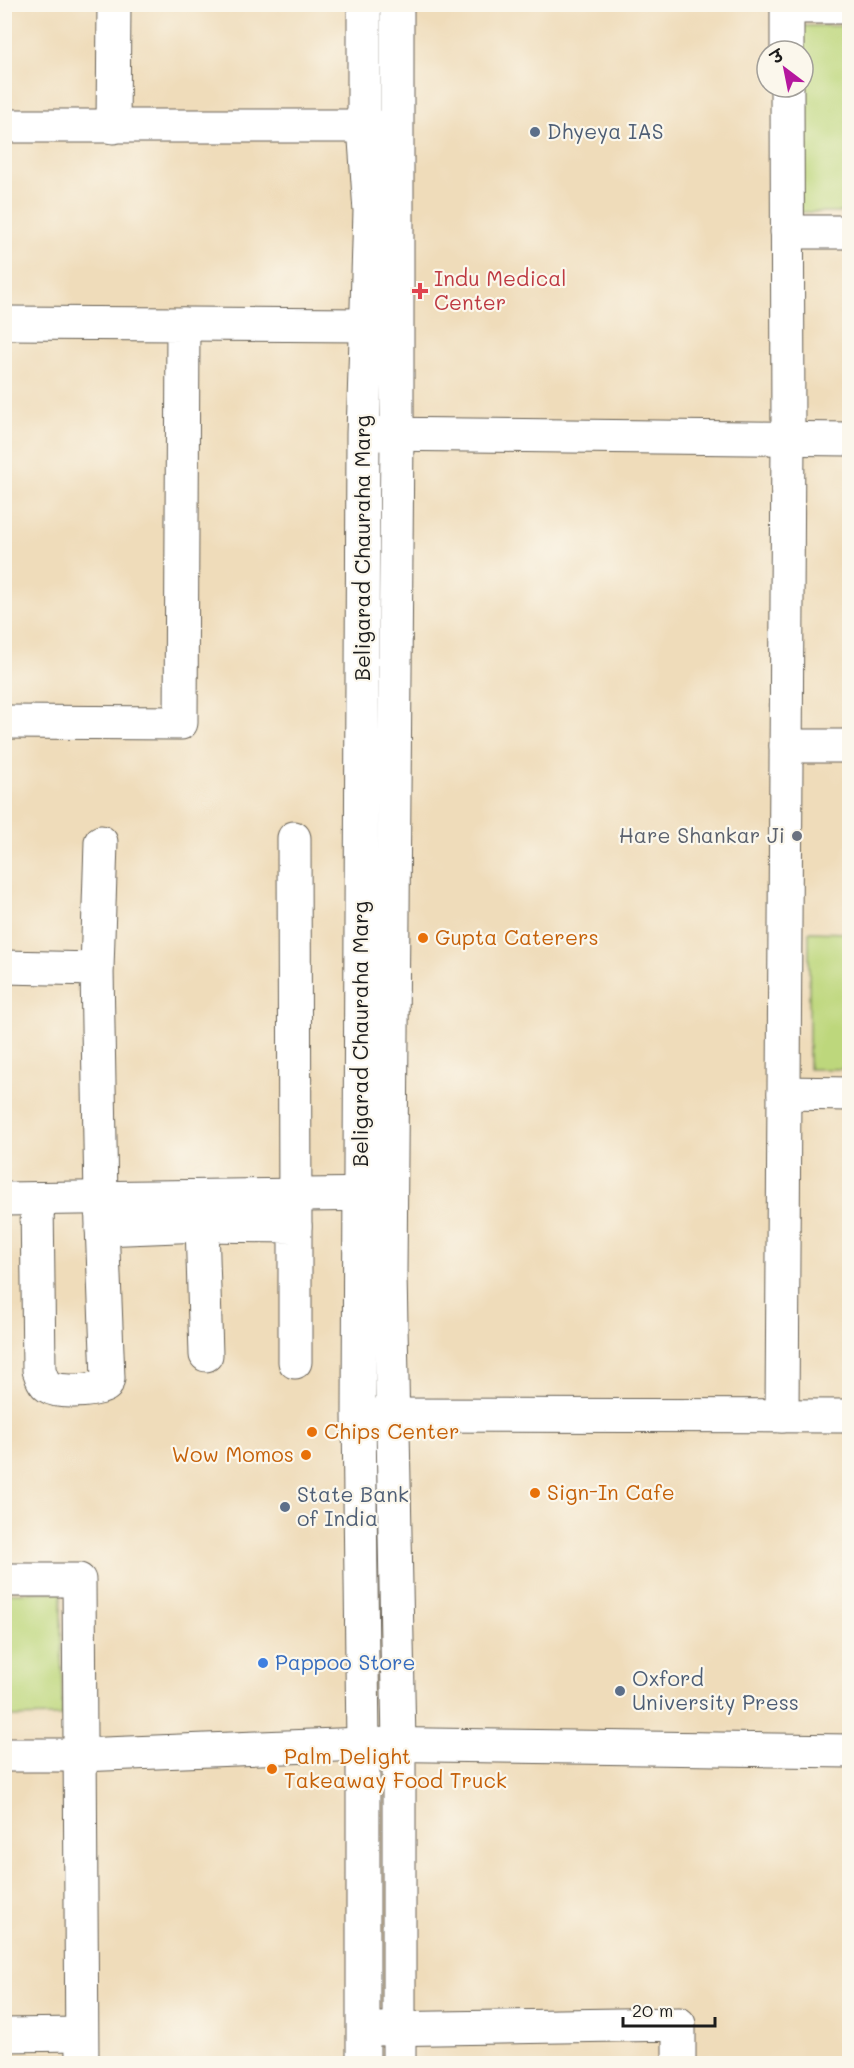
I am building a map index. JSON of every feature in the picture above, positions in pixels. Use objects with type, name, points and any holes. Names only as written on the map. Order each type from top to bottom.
[{"type":"street","points":[[113,127],[114,4]]},
{"type":"street","name":"Beligarad Chauraha Marg","points":[[363,2064],[363,1744],[359,1414],[376,1194],[363,434],[370,211],[364,126],[364,4]]},
{"type":"street","points":[[397,4],[397,433],[376,1194],[392,1416],[399,1744],[399,2064]]},
{"type":"street","points":[[787,39],[787,6],[849,7]]},
{"type":"street","points":[[782,1416],[788,438],[787,99]]},
{"type":"street","points":[[4,126],[364,126],[398,129]]},
{"type":"street","points":[[787,232],[849,232]]},
{"type":"street","points":[[4,323],[367,325]]},
{"type":"street","points":[[4,722],[181,723],[183,324]]},
{"type":"street","points":[[363,434],[849,439]]},
{"type":"street","points":[[786,747],[849,746]]},
{"type":"street","points":[[294,838],[295,1362]]},
{"type":"street","points":[[37,1199],[39,1370],[48,1386],[60,1390],[99,1389],[106,1384],[108,1378],[101,1214],[97,969],[101,842]]},
{"type":"street","points":[[4,967],[97,969]]},
{"type":"street","points":[[784,1094],[849,1094]]},
{"type":"street","points":[[4,1199],[37,1199],[101,1214],[202,1225],[376,1194]]},
{"type":"street","points":[[101,1214],[295,1210]]},
{"type":"street","points":[[202,1225],[206,1355]]},
{"type":"street","points":[[359,1414],[392,1416],[849,1416]]},
{"type":"street","points":[[4,1580],[79,1580],[82,2049],[4,2035]]},
{"type":"street","points":[[4,1755],[79,1755],[363,1744],[849,1751]]},
{"type":"street","points":[[363,2030],[679,2024],[679,2064]]},
{"type":"green space","points":[[800,26],[849,26],[849,212],[799,212],[803,99],[815,99],[815,39],[801,39]]},
{"type":"green space","points":[[809,932],[849,933],[849,1069],[809,1069]]},
{"type":"green space","points":[[61,1592],[62,1716],[5,1717],[4,1593]]},
{"type":"green space","points":[[56,2056],[56,2063],[5,2063],[5,2057]]},
{"type":"place","name":"Dhyeya IAS","points":[[535,132]]},
{"type":"place","name":"Indu Medical Center","points":[[420,291]]},
{"type":"place","name":"Hare Shankar Ji","points":[[797,836]]},
{"type":"place","name":"Gupta Caterers","points":[[423,938]]},
{"type":"place","name":"Chips Center","points":[[312,1432]]},
{"type":"place","name":"Wow Momos","points":[[306,1455]]},
{"type":"place","name":"Sign-In Cafe","points":[[535,1493]]},
{"type":"place","name":"State Bank of India","points":[[285,1507]]},
{"type":"place","name":"Pappoo Store","points":[[263,1663]]},
{"type":"place","name":"Oxford University Press","points":[[620,1691]]},
{"type":"place","name":"Palm Delight Takeaway Food Truck","points":[[272,1769]]}]
